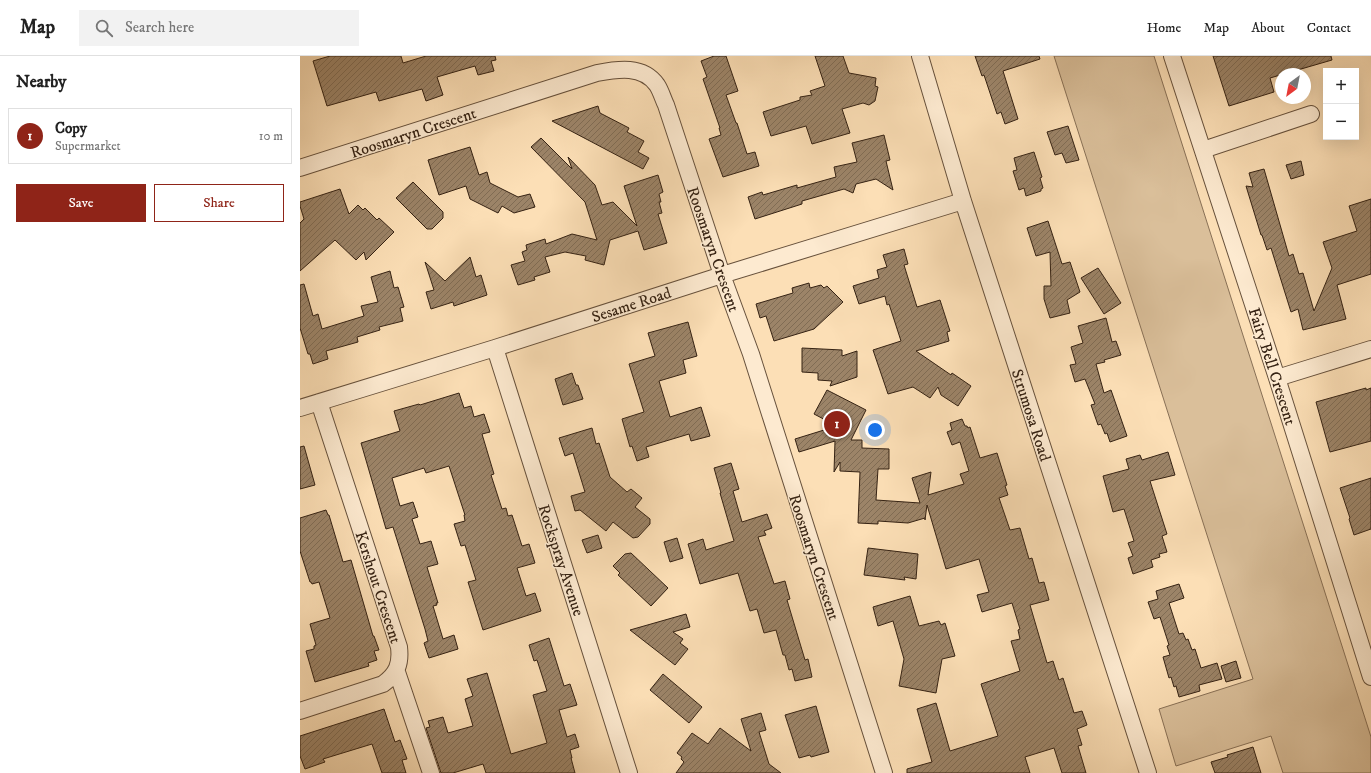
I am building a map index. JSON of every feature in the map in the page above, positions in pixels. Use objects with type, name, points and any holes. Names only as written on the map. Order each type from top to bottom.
[{"type":"street","name":"Strumosa Road","points":[[920,56],[963,201],[1148,773]]},
{"type":"street","name":"Fairy Bell Crescent","points":[[1172,56],[1277,378],[1371,677]]},
{"type":"street","name":"Roosmaryn Crescent","points":[[300,168],[597,73],[617,69],[640,72],[650,77],[658,86],[666,105],[722,275],[751,354],[884,773]]},
{"type":"street","points":[[1203,150],[1311,114]]},
{"type":"street","name":"Sesame Road","points":[[300,408],[963,201]]},
{"type":"street","name":"Rockspray Avenue","points":[[495,348],[629,773]]},
{"type":"street","points":[[1277,378],[1371,349]]},
{"type":"street","name":"Kershout Crescent","points":[[320,402],[399,647],[400,664],[397,672]]},
{"type":"street","points":[[300,711],[383,684],[397,672],[431,773]]},
{"type":"shaded area","points":[[1054,56],[1154,56],[1371,737],[1371,773],[1283,773],[1271,736],[1176,766],[1159,709],[1253,679]]},
{"type":"building","points":[[330,56],[401,56],[403,63],[426,56],[495,56],[496,60],[491,61],[494,71],[478,75],[475,66],[437,77],[443,95],[426,101],[422,89],[379,101],[376,92],[327,106],[313,61]]},
{"type":"building","points":[[714,56],[726,56],[738,91],[726,95],[747,154],[755,152],[759,166],[723,177],[709,139],[721,135],[703,79],[707,77],[701,61]]},
{"type":"building","points":[[815,56],[843,56],[849,73],[876,78],[875,86],[878,87],[875,101],[869,105],[863,103],[842,109],[850,133],[812,144],[806,126],[771,136],[763,112],[800,100],[800,97],[812,95],[810,91],[825,86]]},
{"type":"building","points":[[975,56],[1039,56],[1040,59],[1003,71],[1018,119],[1005,124],[1001,112],[997,114],[984,75],[982,76]]},
{"type":"building","points":[[1213,56],[1331,56],[1332,60],[1304,68],[1275,68],[1275,77],[1270,78],[1274,92],[1229,106]]},
{"type":"building","points":[[598,106],[600,113],[629,128],[627,132],[644,141],[638,152],[649,158],[643,169],[552,121]]},
{"type":"building","points":[[1068,126],[1079,160],[1066,163],[1062,153],[1055,155],[1047,132]]},
{"type":"building","points":[[884,135],[890,160],[886,161],[893,190],[876,179],[856,184],[853,193],[844,189],[802,201],[802,204],[755,219],[748,197],[762,192],[763,195],[797,185],[797,188],[836,177],[834,167],[857,162],[852,143]]},
{"type":"building","points":[[541,138],[572,169],[568,157],[595,185],[602,205],[613,202],[637,226],[624,186],[658,175],[663,192],[659,194],[661,202],[659,202],[662,213],[658,214],[667,243],[644,250],[638,231],[610,240],[604,265],[585,260],[586,256],[565,252],[545,257],[550,272],[534,277],[535,280],[518,285],[511,265],[525,261],[522,252],[527,250],[526,245],[545,239],[546,244],[572,234],[597,240],[585,202],[531,147]]},
{"type":"building","points":[[470,147],[479,175],[487,172],[490,183],[518,197],[530,194],[535,207],[514,213],[502,206],[498,213],[470,199],[466,186],[439,195],[428,160]]},
{"type":"building","points":[[1034,152],[1042,177],[1040,178],[1043,188],[1041,191],[1026,196],[1024,188],[1019,190],[1013,171],[1017,170],[1014,158]]},
{"type":"building","points":[[1301,161],[1304,175],[1291,179],[1286,165]]},
{"type":"building","points":[[1264,169],[1289,256],[1293,254],[1299,274],[1303,273],[1314,311],[1332,268],[1323,242],[1357,231],[1349,206],[1371,199],[1371,274],[1337,285],[1346,319],[1303,330],[1298,309],[1291,312],[1271,248],[1267,250],[1246,186],[1253,187],[1249,173]]},
{"type":"building","points":[[413,182],[443,212],[443,218],[432,229],[427,229],[396,198]]},
{"type":"building","points":[[340,189],[349,214],[358,205],[363,210],[365,208],[377,220],[379,218],[394,232],[366,260],[364,252],[356,260],[335,240],[300,271],[300,223],[304,219],[300,202]]},
{"type":"building","points":[[1048,221],[1062,264],[1070,262],[1080,292],[1067,300],[1070,313],[1050,318],[1044,299],[1044,286],[1051,286],[1050,252],[1036,256],[1027,228]]},
{"type":"building","points":[[904,249],[908,264],[904,265],[917,307],[940,300],[950,331],[947,332],[949,341],[916,351],[951,375],[952,373],[971,386],[958,406],[941,395],[938,387],[930,398],[913,387],[888,394],[873,350],[901,341],[885,296],[859,304],[853,286],[879,278],[877,270],[887,267],[883,255]]},
{"type":"building","points":[[470,257],[476,277],[481,275],[487,295],[454,306],[453,302],[431,309],[426,292],[434,290],[425,262],[445,281]]},
{"type":"building","points":[[1098,268],[1121,303],[1104,314],[1081,278]]},
{"type":"building","points":[[390,271],[394,288],[398,287],[404,307],[400,308],[403,321],[379,327],[380,330],[357,337],[358,342],[326,351],[328,359],[313,364],[310,354],[308,354],[300,328],[300,285],[304,284],[313,316],[318,314],[322,329],[364,316],[361,306],[378,302],[371,277]]},
{"type":"building","points":[[809,283],[810,288],[821,285],[824,288],[827,286],[843,302],[814,329],[774,341],[766,316],[760,318],[756,304],[793,293],[792,288]]},
{"type":"building","points":[[1106,318],[1112,342],[1116,341],[1121,355],[1096,364],[1104,393],[1111,390],[1127,436],[1110,442],[1107,433],[1105,434],[1101,424],[1098,425],[1091,405],[1095,404],[1085,379],[1075,382],[1070,365],[1076,364],[1071,347],[1083,343],[1078,326]]},
{"type":"building","points":[[688,322],[697,356],[683,360],[686,373],[659,381],[670,417],[701,407],[710,436],[691,441],[689,434],[646,447],[649,457],[637,461],[632,446],[630,447],[622,419],[644,412],[629,364],[655,356],[648,333]]},
{"type":"building","points":[[802,348],[842,350],[842,356],[857,351],[857,377],[830,386],[832,381],[818,380],[818,373],[802,372]]},
{"type":"building","points":[[572,373],[583,399],[563,405],[555,379]]},
{"type":"building","points":[[1366,388],[1366,390],[1371,388],[1371,441],[1330,452],[1316,402]]},
{"type":"building","points":[[827,390],[866,410],[851,440],[862,440],[862,448],[889,449],[889,469],[878,469],[876,500],[920,503],[912,478],[931,472],[928,495],[964,484],[960,474],[969,471],[960,442],[952,445],[947,432],[952,430],[950,423],[962,419],[965,426],[968,428],[970,427],[980,458],[997,453],[1007,485],[1005,486],[1008,495],[999,498],[1010,530],[1020,528],[1029,559],[1032,558],[1039,583],[1044,582],[1049,600],[1030,605],[1047,663],[1053,661],[1059,680],[1063,678],[1074,713],[1082,711],[1087,725],[1077,729],[1082,745],[1078,746],[1086,773],[1062,773],[1054,748],[1025,757],[1030,773],[907,773],[907,769],[932,762],[917,709],[936,703],[950,751],[998,736],[981,684],[1020,671],[1011,641],[1020,639],[1018,630],[1020,629],[1012,603],[982,612],[977,595],[989,592],[979,559],[946,569],[927,505],[925,520],[925,518],[908,523],[878,521],[878,524],[858,523],[860,472],[840,471],[840,462],[834,472],[835,441],[799,452],[795,439],[837,426],[814,414]]},
{"type":"building","points":[[459,393],[464,408],[471,406],[474,417],[484,414],[490,432],[482,434],[494,474],[491,475],[502,509],[506,508],[508,516],[512,515],[522,546],[529,544],[535,563],[517,568],[526,596],[535,593],[541,611],[483,630],[468,582],[476,580],[465,545],[461,546],[454,524],[465,521],[465,515],[449,466],[426,473],[424,468],[392,478],[400,506],[413,502],[418,517],[412,519],[420,544],[431,541],[438,564],[427,567],[438,603],[436,603],[437,605],[433,606],[443,639],[454,635],[458,649],[429,658],[424,643],[428,641],[425,629],[393,527],[386,529],[361,443],[400,431],[394,411]]},
{"type":"building","points":[[592,428],[596,444],[599,443],[610,477],[627,492],[631,489],[642,498],[635,507],[650,519],[650,524],[638,537],[633,538],[613,522],[606,531],[580,510],[575,511],[571,496],[585,492],[573,453],[565,456],[559,438]]},
{"type":"building","points":[[304,446],[315,485],[300,489],[300,447]]},
{"type":"building","points":[[1168,452],[1175,475],[1150,481],[1167,534],[1162,536],[1167,552],[1159,554],[1160,557],[1151,560],[1153,567],[1133,574],[1128,558],[1133,556],[1128,543],[1134,541],[1124,509],[1113,512],[1103,476],[1129,469],[1126,459],[1140,455],[1142,460]]},
{"type":"building","points":[[731,463],[739,489],[733,491],[742,522],[767,514],[772,528],[764,531],[766,535],[758,537],[774,584],[785,581],[790,599],[787,600],[805,660],[808,659],[812,677],[795,681],[792,669],[789,670],[785,655],[783,655],[776,630],[764,633],[757,609],[750,611],[738,573],[700,584],[688,544],[703,539],[706,550],[734,541],[714,468]]},
{"type":"building","points":[[1371,478],[1371,529],[1354,535],[1340,488]]},
{"type":"building","points":[[326,510],[329,515],[343,562],[351,560],[373,636],[379,650],[374,651],[377,660],[368,663],[369,666],[315,682],[306,651],[314,649],[314,646],[316,645],[310,624],[330,618],[319,582],[312,584],[310,582],[300,551],[300,518]]},
{"type":"building","points":[[598,535],[602,548],[587,553],[582,540]]},
{"type":"building","points":[[677,538],[683,558],[670,562],[664,542]]},
{"type":"building","points":[[868,548],[918,554],[916,579],[904,577],[905,580],[864,575]]},
{"type":"building","points":[[631,553],[668,588],[651,606],[618,575],[620,573],[613,566],[625,554]]},
{"type":"building","points":[[1179,584],[1184,598],[1169,603],[1179,634],[1183,633],[1186,640],[1188,639],[1192,650],[1195,649],[1201,668],[1217,663],[1222,679],[1199,685],[1200,691],[1179,697],[1176,686],[1174,687],[1171,677],[1169,678],[1163,657],[1170,655],[1167,646],[1169,645],[1160,617],[1154,619],[1148,602],[1158,599],[1156,591]]},
{"type":"building","points":[[910,596],[919,626],[939,621],[941,625],[945,623],[955,656],[942,659],[936,693],[899,686],[904,659],[893,621],[878,626],[873,607]]},
{"type":"building","points":[[686,614],[690,627],[673,632],[683,639],[680,643],[688,649],[675,665],[630,630]]},
{"type":"building","points":[[549,638],[564,686],[570,684],[577,705],[559,710],[567,737],[575,734],[579,747],[570,750],[575,773],[486,773],[483,764],[453,773],[441,773],[426,728],[430,727],[428,721],[443,717],[448,733],[473,726],[465,699],[473,696],[467,679],[487,673],[511,754],[547,743],[533,695],[547,691],[537,660],[534,661],[529,645]]},
{"type":"building","points":[[1236,661],[1241,678],[1226,682],[1221,666]]},
{"type":"building","points":[[663,674],[702,707],[689,723],[650,690]]},
{"type":"building","points":[[816,706],[829,752],[811,757],[810,755],[799,758],[785,715]]},
{"type":"building","points":[[384,709],[395,742],[400,740],[407,759],[402,760],[406,773],[382,773],[372,744],[323,759],[325,762],[305,769],[300,756],[300,736]]},
{"type":"building","points":[[761,713],[766,730],[759,732],[769,764],[781,773],[676,773],[684,762],[681,759],[682,757],[677,753],[692,733],[708,744],[720,728],[751,751],[741,719]]},
{"type":"building","points":[[1253,747],[1261,773],[1215,773],[1211,762],[1228,757],[1227,755]]},
{"type":"place","name":"Copy","points":[[837,424]]}]
